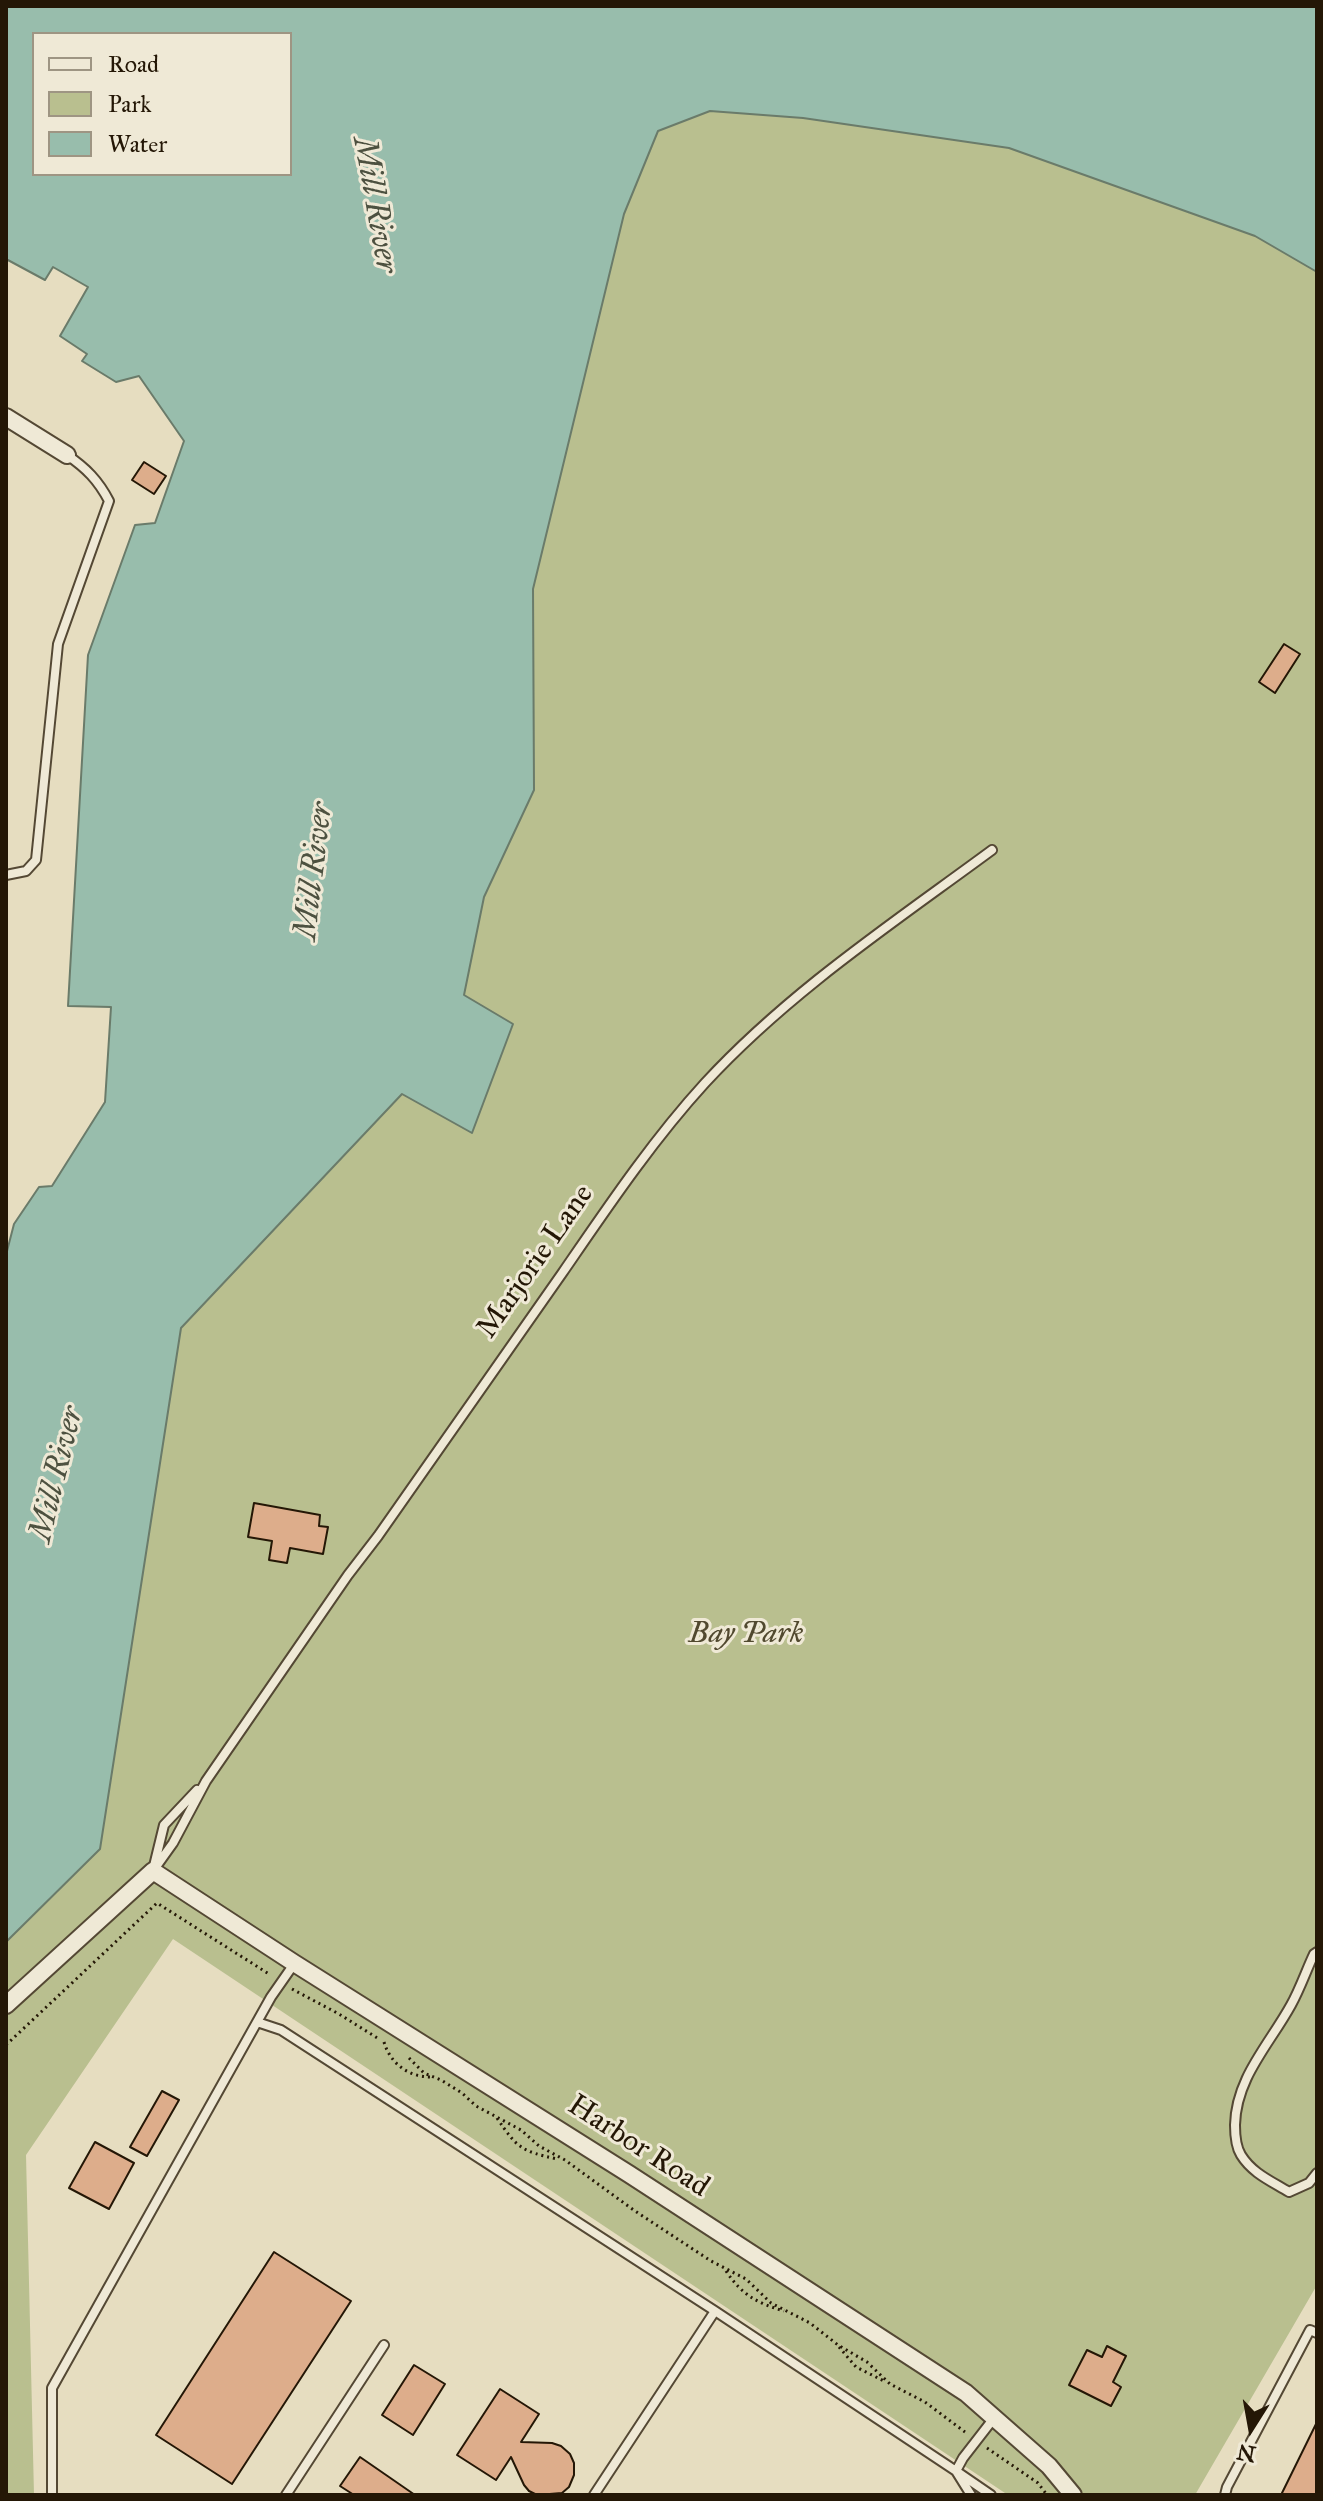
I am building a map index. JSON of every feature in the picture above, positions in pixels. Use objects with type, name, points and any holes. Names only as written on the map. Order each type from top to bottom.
[{"type":"street","points":[[6,417],[67,455]]},
{"type":"street","name":"Harbor Road","points":[[153,1871],[639,2180],[966,2393],[1049,2466],[1073,2495]]},
{"type":"street","name":"Marjorie Lane","points":[[6,2005],[153,1871]]},
{"type":"lane","points":[[6,875],[26,871],[36,860],[58,644],[109,501],[89,470],[67,455]]},
{"type":"lane","name":"Marjorie Lane","points":[[153,1871],[173,1843],[206,1781],[601,1218],[704,1084],[768,1020],[856,950],[992,850]]},
{"type":"lane","name":"Marjorie Lane","points":[[153,1871],[164,1825],[206,1781]]},
{"type":"lane","points":[[1317,1952],[1293,2001],[1243,2085],[1236,2110],[1235,2132],[1239,2153],[1255,2172],[1289,2192],[1309,2183],[1317,2173]]},
{"type":"lane","points":[[52,2495],[52,2388],[257,2022],[294,1963]]},
{"type":"lane","points":[[257,2022],[281,2030],[715,2311],[991,2495]]},
{"type":"lane","points":[[594,2495],[715,2311]]},
{"type":"lane","points":[[1225,2495],[1310,2330],[1317,2333]]},
{"type":"lane","points":[[286,2495],[384,2345]]},
{"type":"lane","points":[[956,2471],[994,2418]]},
{"type":"lane","points":[[956,2471],[971,2495]]},
{"type":"path","points":[[6,2045],[157,1903],[270,1975]]},
{"type":"path","points":[[292,1989],[393,2046]]},
{"type":"path","points":[[384,2042],[388,2054],[397,2064],[420,2077],[431,2077]]},
{"type":"path","points":[[407,2056],[431,2077],[521,2130],[552,2155],[565,2160],[635,2211],[725,2269],[746,2279],[771,2303],[795,2314],[867,2362],[890,2384]]},
{"type":"path","points":[[495,2116],[519,2147],[538,2155],[565,2160]]},
{"type":"path","points":[[725,2269],[737,2287],[747,2295],[795,2314]]},
{"type":"path","points":[[838,2345],[856,2367],[925,2402],[965,2432]]},
{"type":"path","points":[[987,2448],[1038,2483],[1047,2495]]},
{"type":"green space","name":"Bay Park","points":[[710,111],[803,118],[1009,148],[1255,236],[1317,272],[1317,2285],[1195,2495],[1008,2495],[173,1939],[26,2155],[34,2495],[6,2495],[6,1942],[100,1848],[181,1328],[402,1094],[472,1132],[513,1025],[463,996],[484,897],[534,790],[533,589],[624,213],[658,131]]},
{"type":"water","name":"Mill River","points":[[6,6],[1317,6],[1317,272],[1255,236],[1009,148],[803,118],[710,111],[658,131],[624,214],[533,589],[534,790],[484,897],[464,995],[513,1024],[472,1133],[402,1094],[181,1328],[100,1849],[6,1942],[6,1255],[14,1224],[39,1187],[52,1186],[105,1102],[111,1007],[68,1006],[88,655],[135,525],[155,523],[184,441],[139,376],[116,382],[82,361],[87,354],[60,336],[88,287],[53,267],[45,280],[6,259]]},
{"type":"building","points":[[144,462],[166,476],[154,494],[132,480]]},
{"type":"building","points":[[1284,644],[1300,654],[1275,693],[1259,682]]},
{"type":"building","points":[[254,1503],[320,1515],[319,1526],[328,1527],[323,1554],[290,1548],[287,1563],[269,1560],[272,1541],[248,1537]]},
{"type":"building","points":[[162,2091],[179,2100],[147,2156],[130,2147]]},
{"type":"building","points":[[95,2142],[134,2163],[109,2209],[69,2188]]},
{"type":"building","points":[[274,2252],[351,2301],[232,2484],[156,2435]]},
{"type":"building","points":[[1107,2346],[1126,2356],[1113,2382],[1121,2387],[1111,2406],[1069,2385],[1087,2350],[1102,2357]]},
{"type":"building","points":[[414,2365],[445,2384],[413,2435],[382,2415]]},
{"type":"building","points":[[500,2389],[539,2414],[521,2442],[552,2443],[570,2454],[574,2475],[569,2487],[562,2493],[537,2495],[529,2491],[511,2457],[496,2480],[457,2455]]},
{"type":"building","points":[[1317,2422],[1317,2495],[1281,2495]]},
{"type":"building","points":[[360,2457],[415,2495],[354,2495],[340,2486]]}]
